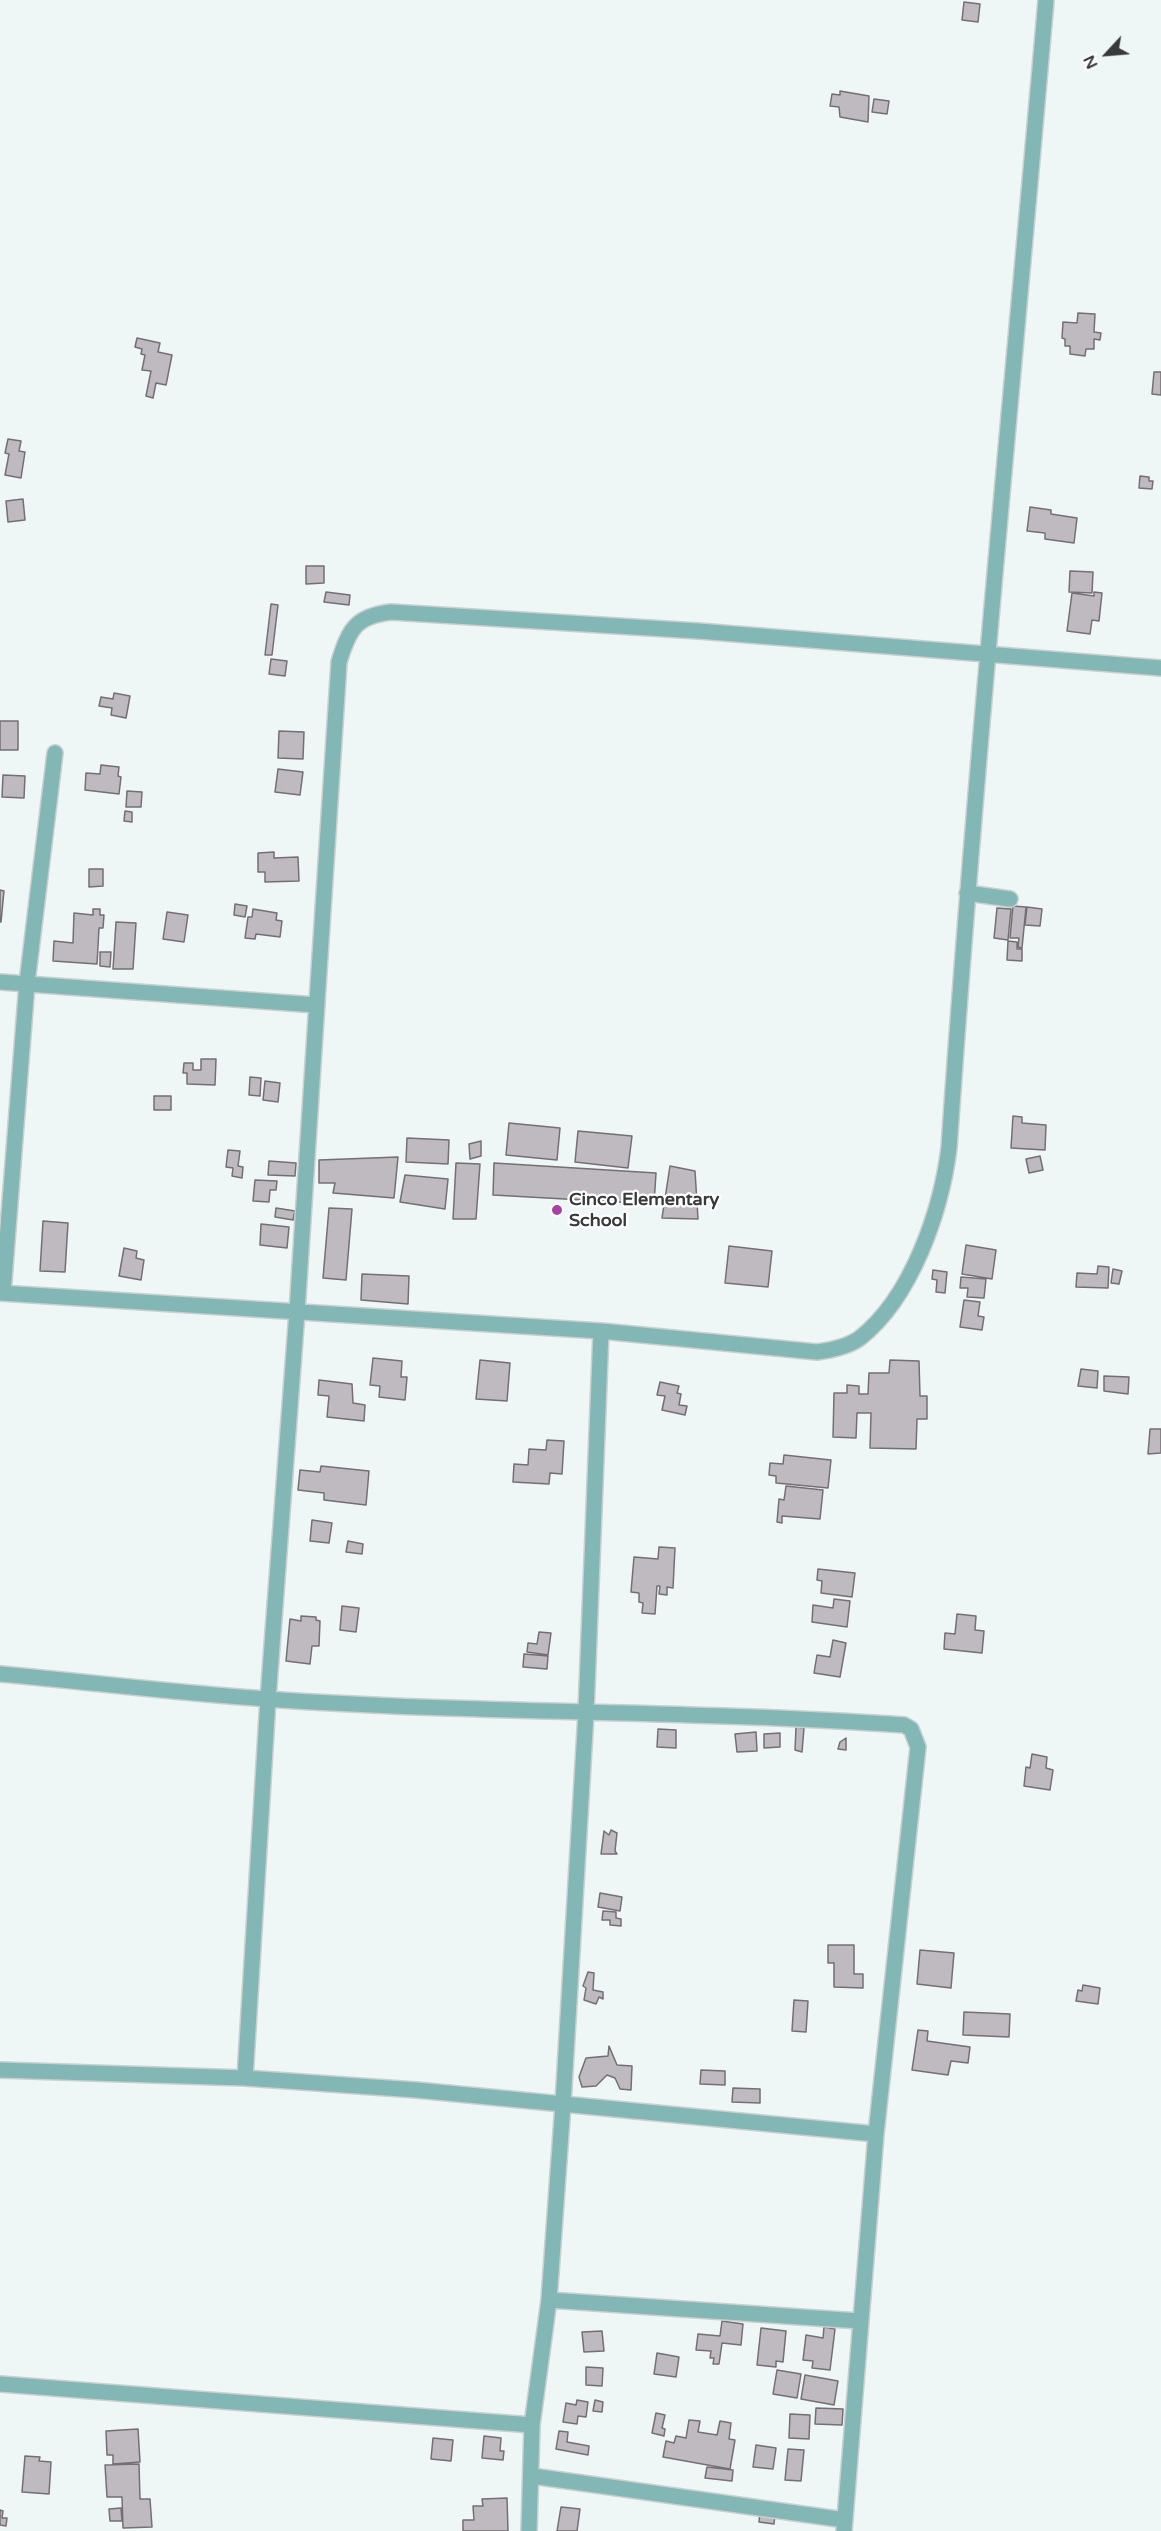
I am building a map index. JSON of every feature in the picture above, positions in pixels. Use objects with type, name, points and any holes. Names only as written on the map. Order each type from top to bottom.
[{"type":"street","points":[[55,753],[27,983],[1,1293],[601,1331],[817,1352],[840,1348],[860,1338],[890,1308],[918,1255],[936,1212],[945,1182],[950,1148],[967,893],[990,654],[1046,0]]},
{"type":"street","points":[[245,2078],[268,1699],[297,1312],[339,662],[346,639],[359,621],[373,614],[391,612],[698,631],[1161,668]]},
{"type":"street","points":[[967,893],[1010,899]]},
{"type":"street","points":[[0,982],[316,1005]]},
{"type":"street","points":[[529,2531],[532,2425],[549,2300],[563,2104],[586,1713],[601,1331]]},
{"type":"street","points":[[0,1674],[268,1699],[586,1713],[810,1718],[904,1725],[911,1730],[918,1747],[876,2134],[844,2526],[532,2476]]},
{"type":"street","points":[[0,2070],[245,2078],[416,2090],[876,2134]]},
{"type":"street","points":[[549,2300],[860,2321]]},
{"type":"street","points":[[0,2384],[532,2425]]},
{"type":"building","points":[[964,2],[980,4],[978,22],[962,20]]},
{"type":"building","points":[[840,91],[869,96],[868,122],[840,117],[839,107],[830,106],[832,94],[840,95]]},
{"type":"building","points":[[874,99],[889,101],[887,114],[872,112]]},
{"type":"building","points":[[1078,313],[1095,314],[1094,332],[1101,333],[1100,340],[1094,339],[1094,349],[1086,349],[1085,356],[1070,354],[1070,346],[1065,346],[1065,339],[1062,338],[1063,322],[1077,323]]},
{"type":"building","points":[[137,338],[160,343],[158,352],[172,355],[166,385],[156,383],[153,398],[146,396],[151,371],[142,370],[145,355],[141,354],[142,349],[135,347]]},
{"type":"building","points":[[1154,372],[1161,372],[1161,395],[1152,394]]},
{"type":"building","points":[[8,439],[21,441],[19,451],[25,452],[21,478],[5,475],[9,454],[5,453]]},
{"type":"building","points":[[1140,476],[1149,477],[1149,481],[1153,481],[1152,489],[1139,488]]},
{"type":"building","points":[[23,499],[25,520],[8,522],[6,501]]},
{"type":"building","points":[[1030,507],[1051,510],[1051,514],[1077,518],[1074,543],[1045,539],[1045,533],[1027,531]]},
{"type":"building","points":[[306,566],[324,566],[324,583],[306,584]]},
{"type":"building","points":[[1070,571],[1093,572],[1092,593],[1069,592]]},
{"type":"building","points":[[326,592],[350,595],[349,605],[324,602]]},
{"type":"building","points":[[1094,592],[1102,593],[1099,621],[1092,620],[1090,634],[1067,631],[1072,593],[1094,596]]},
{"type":"building","points":[[271,604],[278,605],[272,655],[265,655]]},
{"type":"building","points":[[271,659],[287,661],[285,676],[269,674]]},
{"type":"building","points":[[114,693],[130,696],[126,718],[111,715],[112,708],[99,706],[101,697],[113,699]]},
{"type":"building","points":[[0,721],[18,721],[18,750],[0,750]]},
{"type":"building","points":[[279,731],[304,732],[303,759],[278,758]]},
{"type":"building","points":[[101,765],[119,767],[118,776],[121,777],[119,794],[85,790],[86,773],[100,774]]},
{"type":"building","points":[[278,769],[303,772],[300,795],[275,792]]},
{"type":"building","points":[[3,775],[25,776],[24,798],[2,797]]},
{"type":"building","points":[[127,791],[142,792],[141,807],[126,807]]},
{"type":"building","points":[[125,811],[132,812],[132,822],[124,821]]},
{"type":"building","points":[[274,852],[274,858],[298,857],[299,881],[265,882],[265,872],[258,872],[258,853]]},
{"type":"building","points":[[89,869],[103,869],[103,886],[89,887]]},
{"type":"building","points":[[0,890],[4,891],[1,922],[0,922]]},
{"type":"building","points":[[235,904],[247,906],[245,917],[234,915]]},
{"type":"building","points":[[1013,906],[1026,907],[1022,948],[1018,947],[1019,938],[1010,938]]},
{"type":"building","points":[[1027,907],[1042,909],[1040,926],[1025,925]]},
{"type":"building","points":[[997,908],[1011,909],[1008,940],[994,938]]},
{"type":"building","points":[[93,909],[100,909],[100,915],[104,915],[103,928],[99,928],[97,964],[53,961],[54,941],[73,943],[74,913],[93,915]]},
{"type":"building","points":[[253,909],[277,913],[276,920],[282,921],[280,937],[256,934],[255,939],[245,938],[248,917],[252,917]]},
{"type":"building","points":[[167,912],[188,915],[184,942],[163,939]]},
{"type":"building","points":[[116,922],[136,923],[133,969],[113,969]]},
{"type":"building","points":[[1008,941],[1017,942],[1017,949],[1022,949],[1022,961],[1007,960]]},
{"type":"building","points":[[100,952],[111,952],[110,967],[100,966]]},
{"type":"building","points":[[201,1059],[216,1059],[215,1085],[187,1084],[187,1073],[183,1073],[184,1063],[193,1063],[193,1070],[201,1070]]},
{"type":"building","points":[[250,1077],[261,1078],[260,1096],[249,1095]]},
{"type":"building","points":[[265,1081],[280,1083],[278,1102],[263,1100]]},
{"type":"building","points":[[154,1096],[171,1096],[171,1110],[154,1110]]},
{"type":"building","points":[[1013,1116],[1022,1117],[1022,1123],[1046,1125],[1045,1150],[1011,1148]]},
{"type":"building","points":[[509,1123],[560,1128],[557,1160],[506,1155]]},
{"type":"building","points":[[578,1131],[632,1136],[628,1168],[575,1162]]},
{"type":"building","points":[[407,1138],[449,1140],[448,1164],[406,1162]]},
{"type":"building","points":[[481,1141],[481,1156],[470,1159],[469,1144]]},
{"type":"building","points":[[228,1150],[240,1151],[238,1166],[243,1167],[242,1178],[232,1176],[233,1168],[226,1167]]},
{"type":"building","points":[[1040,1156],[1043,1170],[1029,1173],[1026,1159]]},
{"type":"building","points":[[398,1157],[394,1198],[333,1193],[335,1183],[319,1183],[319,1160]]},
{"type":"building","points":[[269,1161],[296,1163],[295,1176],[268,1175]]},
{"type":"building","points":[[456,1163],[480,1164],[476,1219],[453,1219]]},
{"type":"building","points":[[494,1163],[656,1173],[654,1204],[493,1195]]},
{"type":"building","points":[[670,1166],[695,1171],[698,1219],[662,1218]]},
{"type":"building","points":[[405,1175],[448,1179],[445,1209],[400,1202]]},
{"type":"building","points":[[255,1180],[277,1181],[276,1190],[270,1190],[269,1202],[253,1201]]},
{"type":"building","points":[[276,1208],[295,1211],[293,1220],[275,1217]]},
{"type":"building","points":[[329,1208],[352,1209],[346,1280],[323,1278]]},
{"type":"building","points":[[43,1221],[68,1223],[65,1272],[40,1271]]},
{"type":"building","points":[[261,1224],[289,1227],[287,1248],[260,1245]]},
{"type":"building","points":[[966,1245],[996,1250],[992,1279],[962,1274]]},
{"type":"building","points":[[729,1246],[772,1251],[768,1287],[725,1283]]},
{"type":"building","points":[[124,1248],[137,1251],[136,1258],[144,1260],[141,1280],[119,1276]]},
{"type":"building","points":[[1098,1266],[1109,1267],[1108,1288],[1076,1287],[1077,1273],[1097,1274]]},
{"type":"building","points":[[1113,1269],[1122,1271],[1119,1284],[1111,1283]]},
{"type":"building","points":[[933,1270],[947,1272],[945,1293],[936,1292],[937,1280],[932,1279]]},
{"type":"building","points":[[362,1274],[409,1276],[408,1304],[361,1300]]},
{"type":"building","points":[[961,1277],[986,1279],[984,1298],[967,1297],[968,1288],[960,1288]]},
{"type":"building","points":[[964,1300],[980,1302],[978,1316],[984,1317],[982,1330],[960,1327]]},
{"type":"building","points":[[373,1358],[402,1361],[401,1377],[407,1377],[405,1400],[379,1397],[380,1386],[370,1385]]},
{"type":"building","points":[[480,1360],[510,1363],[507,1401],[476,1399]]},
{"type":"building","points":[[890,1360],[919,1361],[920,1396],[927,1396],[927,1419],[917,1419],[916,1449],[870,1448],[871,1413],[857,1413],[856,1438],[833,1437],[834,1393],[847,1393],[847,1385],[859,1386],[859,1394],[868,1394],[869,1373],[889,1373]]},
{"type":"building","points":[[1081,1369],[1098,1371],[1097,1388],[1078,1386]]},
{"type":"building","points":[[1104,1376],[1129,1377],[1128,1394],[1104,1391]]},
{"type":"building","points":[[319,1380],[352,1384],[353,1403],[365,1405],[364,1421],[327,1417],[329,1396],[318,1395]]},
{"type":"building","points":[[660,1382],[679,1386],[677,1393],[681,1394],[679,1405],[687,1406],[685,1415],[662,1410],[665,1396],[657,1395]]},
{"type":"building","points":[[1150,1429],[1161,1429],[1161,1453],[1148,1454]]},
{"type":"building","points":[[547,1440],[564,1441],[562,1474],[550,1473],[549,1484],[513,1482],[514,1464],[528,1465],[529,1449],[546,1450]]},
{"type":"building","points":[[784,1455],[831,1460],[828,1488],[776,1483],[776,1476],[769,1475],[770,1463],[783,1464]]},
{"type":"building","points":[[321,1466],[369,1471],[366,1505],[324,1500],[324,1493],[298,1490],[300,1470],[320,1472]]},
{"type":"building","points":[[786,1486],[823,1490],[820,1519],[782,1516],[782,1523],[777,1522],[779,1499],[784,1500]]},
{"type":"building","points":[[312,1520],[332,1523],[329,1543],[310,1541]]},
{"type":"building","points":[[348,1541],[363,1544],[362,1554],[346,1552]]},
{"type":"building","points":[[659,1547],[675,1548],[673,1588],[667,1587],[667,1595],[659,1594],[660,1586],[657,1586],[655,1614],[642,1613],[643,1603],[639,1602],[639,1593],[631,1592],[634,1557],[658,1559]]},
{"type":"building","points":[[818,1569],[855,1573],[852,1597],[821,1593],[822,1581],[817,1580]]},
{"type":"building","points":[[834,1599],[850,1601],[847,1627],[812,1622],[813,1605],[833,1608]]},
{"type":"building","points":[[342,1606],[359,1608],[356,1632],[340,1630]]},
{"type":"building","points":[[957,1614],[976,1616],[975,1630],[984,1631],[982,1653],[944,1649],[945,1633],[955,1634]]},
{"type":"building","points":[[301,1616],[316,1617],[316,1620],[320,1621],[319,1646],[312,1646],[310,1664],[286,1661],[290,1619],[301,1621]]},
{"type":"building","points":[[539,1632],[551,1633],[548,1655],[527,1652],[528,1643],[537,1644]]},
{"type":"building","points":[[833,1640],[846,1643],[840,1677],[814,1673],[817,1655],[830,1657]]},
{"type":"building","points":[[524,1654],[548,1656],[547,1669],[523,1667]]},
{"type":"building","points":[[796,1727],[804,1728],[802,1752],[795,1750]]},
{"type":"building","points":[[658,1729],[676,1730],[676,1748],[657,1747]]},
{"type":"building","points":[[756,1732],[757,1751],[737,1752],[735,1734]]},
{"type":"building","points":[[780,1733],[780,1747],[764,1748],[764,1734]]},
{"type":"building","points":[[846,1738],[846,1750],[838,1749],[840,1742]]},
{"type":"building","points":[[1032,1754],[1047,1757],[1046,1768],[1053,1770],[1050,1790],[1024,1786],[1026,1767],[1030,1768]]},
{"type":"building","points":[[611,1830],[617,1833],[615,1851],[617,1854],[601,1854],[604,1831],[609,1835]]},
{"type":"building","points":[[600,1893],[622,1897],[620,1911],[598,1907]]},
{"type":"building","points":[[603,1911],[616,1912],[616,1918],[621,1919],[621,1926],[610,1925],[610,1920],[602,1920]]},
{"type":"building","points":[[828,1945],[854,1945],[854,1974],[863,1974],[863,1988],[834,1987],[834,1963],[828,1963]]},
{"type":"building","points":[[920,1950],[954,1953],[951,1988],[917,1984]]},
{"type":"building","points":[[588,1972],[594,1973],[593,1990],[603,1992],[603,1999],[599,1997],[596,2004],[584,2000],[586,1988],[583,1986]]},
{"type":"building","points":[[1083,1985],[1100,1988],[1098,2004],[1076,2001],[1078,1990],[1082,1991]]},
{"type":"building","points":[[794,2000],[808,2001],[806,2032],[792,2031]]},
{"type":"building","points":[[964,2012],[1010,2014],[1009,2037],[963,2035]]},
{"type":"building","points":[[918,2030],[928,2031],[927,2041],[970,2047],[968,2063],[951,2061],[948,2075],[912,2070]]},
{"type":"building","points":[[609,2046],[617,2065],[632,2066],[631,2090],[620,2089],[615,2078],[607,2075],[596,2086],[582,2087],[579,2077],[586,2058],[608,2056]]},
{"type":"building","points":[[701,2070],[725,2071],[725,2085],[700,2084]]},
{"type":"building","points":[[733,2088],[760,2089],[760,2103],[732,2102]]},
{"type":"building","points":[[722,2321],[743,2324],[741,2345],[722,2343],[719,2364],[713,2364],[714,2358],[710,2358],[711,2351],[696,2350],[698,2334],[720,2336]]},
{"type":"building","points":[[824,2327],[835,2329],[830,2370],[812,2368],[813,2361],[803,2360],[806,2335],[823,2338]]},
{"type":"building","points":[[761,2328],[786,2331],[783,2362],[776,2361],[776,2367],[757,2365]]},
{"type":"building","points":[[602,2331],[604,2351],[584,2352],[582,2332]]},
{"type":"building","points":[[657,2353],[679,2357],[676,2377],[654,2374]]},
{"type":"building","points":[[586,2367],[603,2368],[602,2386],[586,2385]]},
{"type":"building","points":[[777,2370],[801,2374],[797,2398],[773,2394]]},
{"type":"building","points":[[805,2375],[838,2381],[834,2405],[801,2399]]},
{"type":"building","points":[[577,2400],[588,2402],[586,2417],[578,2416],[577,2424],[563,2422],[566,2403],[576,2405]]},
{"type":"building","points":[[595,2400],[603,2402],[602,2412],[593,2411]]},
{"type":"building","points":[[816,2408],[843,2409],[842,2425],[815,2424]]},
{"type":"building","points":[[656,2413],[665,2415],[662,2428],[665,2429],[664,2436],[652,2433]]},
{"type":"building","points":[[790,2414],[810,2415],[809,2439],[789,2438]]},
{"type":"building","points":[[689,2420],[700,2421],[698,2432],[717,2435],[720,2421],[731,2423],[729,2439],[735,2440],[730,2469],[663,2457],[666,2441],[674,2443],[676,2436],[686,2438]]},
{"type":"building","points":[[138,2429],[140,2462],[113,2464],[113,2455],[107,2455],[106,2431]]},
{"type":"building","points":[[559,2431],[568,2432],[567,2442],[589,2446],[588,2455],[556,2449]]},
{"type":"building","points":[[484,2436],[501,2438],[500,2451],[504,2451],[503,2460],[482,2458]]},
{"type":"building","points":[[433,2438],[453,2440],[451,2461],[431,2459]]},
{"type":"building","points":[[756,2445],[776,2448],[773,2469],[753,2467]]},
{"type":"building","points":[[788,2449],[804,2450],[801,2481],[785,2480]]},
{"type":"building","points":[[25,2456],[40,2457],[39,2461],[51,2462],[49,2494],[22,2492]]},
{"type":"building","points":[[139,2464],[140,2499],[150,2499],[152,2527],[123,2528],[122,2497],[107,2497],[105,2465]]},
{"type":"building","points":[[707,2467],[733,2470],[732,2481],[705,2478]]},
{"type":"building","points":[[507,2498],[508,2531],[463,2531],[463,2520],[474,2520],[473,2506],[483,2506],[482,2499]]},
{"type":"building","points":[[561,2507],[580,2509],[577,2531],[557,2531]]},
{"type":"building","points":[[121,2508],[122,2521],[110,2521],[109,2509]]},
{"type":"building","points":[[0,2510],[3,2511],[2,2518],[7,2518],[6,2526],[0,2525]]},
{"type":"building","points":[[760,2512],[775,2513],[774,2524],[759,2522]]},
{"type":"place","name":"Cinco Elementary School","points":[[557,1210]]}]
